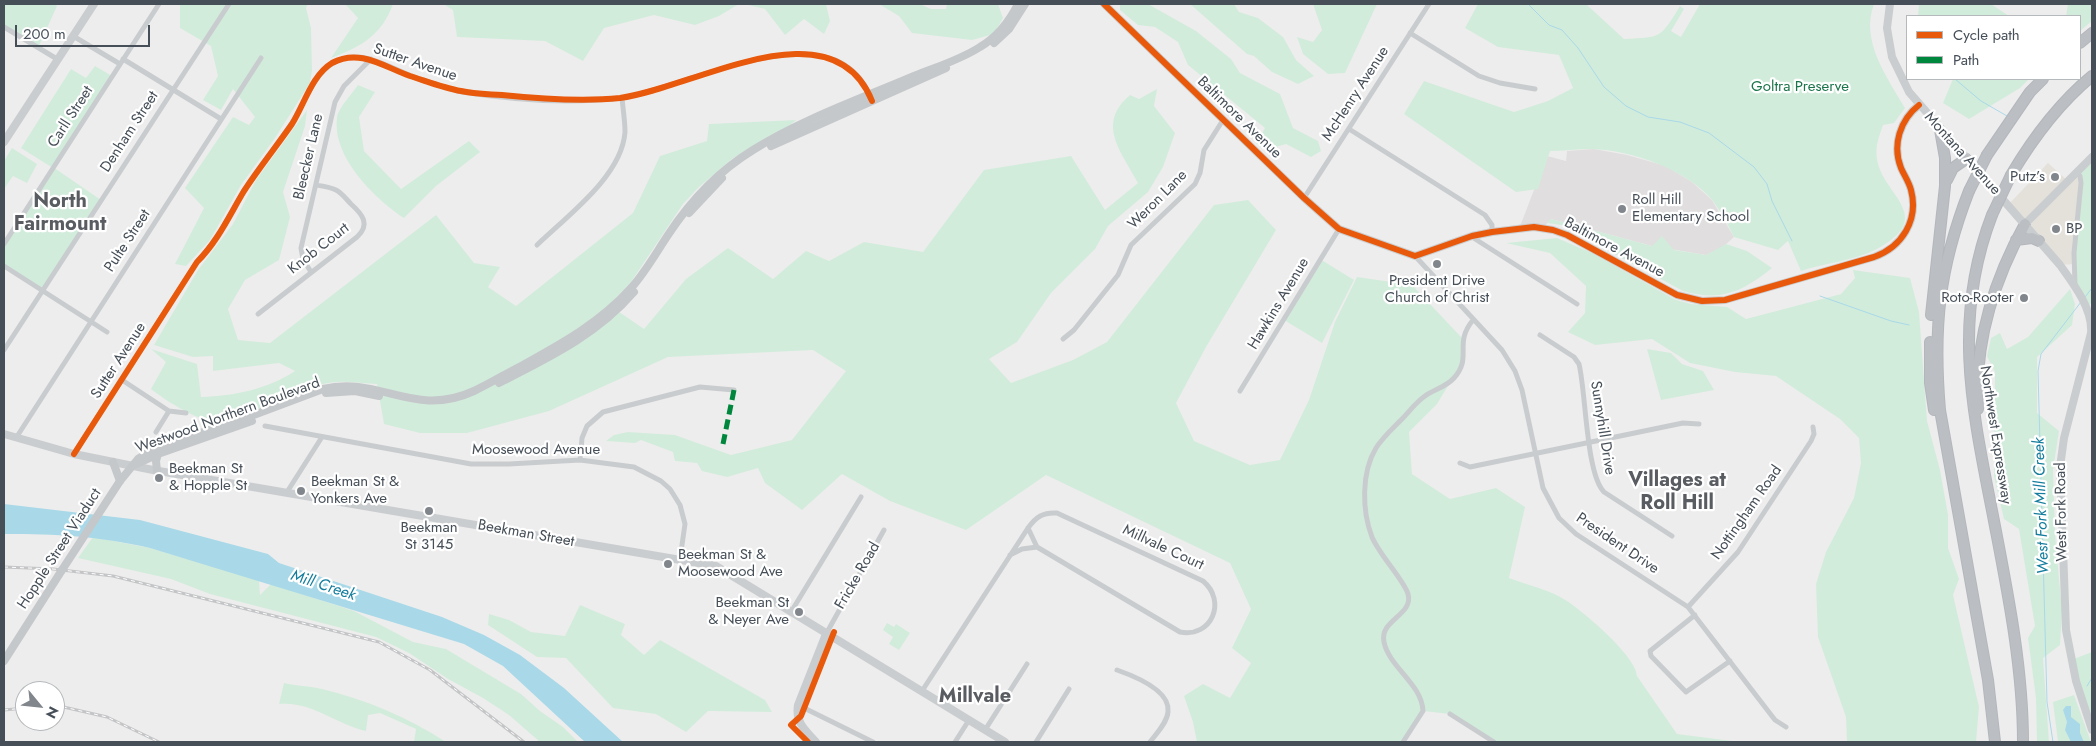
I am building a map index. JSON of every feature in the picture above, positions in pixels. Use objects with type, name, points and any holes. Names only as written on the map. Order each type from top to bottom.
[{"type":"highway","points":[[2081,42],[2092,33]]},
{"type":"highway","name":"Northwest Expressway","points":[[2023,742],[2017,658],[1970,391],[1968,336],[1976,272],[1992,215],[2011,175],[2025,151],[2050,118],[2092,76]]},
{"type":"highway","points":[[1995,742],[1988,680],[1940,410],[1937,325],[1946,260],[1969,191],[1986,155],[2024,100],[2041,80]]},
{"type":"highway","points":[[1940,130],[1945,158],[1945,186],[1932,297],[1930,383],[1950,487],[1959,511]]},
{"type":"highway","points":[[1945,186],[1953,168],[1966,159]]},
{"type":"highway","points":[[1986,484],[1978,404],[1983,337],[1996,288],[2016,240],[2025,224]]},
{"type":"highway","points":[[2016,240],[2032,238],[2039,241]]},
{"type":"highway","points":[[2023,721],[2029,742]]},
{"type":"main road","name":"Westwood Northern Boulevard","points":[[132,466],[158,454],[234,428],[323,394],[355,391],[431,406],[460,401],[488,389],[569,347],[606,320],[638,288],[690,212],[708,191],[736,167],[770,146],[979,47],[1003,27],[1018,4]]},
{"type":"main road","name":"Westwood Northern Boulevard","points":[[132,466],[146,453],[170,442],[243,419],[312,392],[336,386],[356,386],[410,399],[433,402],[458,397],[475,390],[565,343],[608,312],[634,286],[693,200],[720,173],[770,141],[984,50],[1009,29],[1025,4]]},
{"type":"main road","points":[[158,454],[156,461],[158,470]]},
{"type":"main road","points":[[113,462],[121,478]]},
{"type":"main road","name":"Hopple Street Viaduct","points":[[4,661],[121,478],[132,466]]},
{"type":"street","points":[[4,142],[94,4]]},
{"type":"street","name":"Carll Street","points":[[4,244],[159,4]]},
{"type":"street","name":"Denham Street","points":[[4,350],[229,4]]},
{"type":"street","name":"Baltimore Avenue","points":[[1104,4],[1304,198],[1339,229],[1415,256],[1472,236],[1492,232],[1534,227],[1561,232],[1677,295],[1702,302],[1725,300],[1874,257],[1896,244],[1906,231],[1910,221],[1912,197],[1899,162],[1897,147],[1903,124],[1911,111],[1919,105]]},
{"type":"street","name":"McHenry Avenue","points":[[1304,198],[1429,4]]},
{"type":"street","name":"Montana Avenue","points":[[1890,4],[1887,28],[1892,57],[1909,92],[1940,130],[2025,224],[2076,286]]},
{"type":"street","points":[[4,27],[57,59]]},
{"type":"street","points":[[1410,33],[1479,76],[1500,83],[1535,89]]},
{"type":"street","points":[[73,36],[172,90],[220,119]]},
{"type":"street","name":"Sutter Avenue","points":[[74,454],[197,262],[210,249],[221,232],[256,172],[292,124],[316,80],[332,63],[352,58],[371,59],[407,75],[461,91],[556,100],[622,98],[773,56],[815,54],[838,60],[851,69],[864,83],[871,98]]},
{"type":"street","name":"Pulte Street","points":[[16,438],[261,58]]},
{"type":"street","points":[[352,58],[358,65],[358,72]]},
{"type":"street","name":"Bleecker Lane","points":[[311,272],[303,259],[301,248],[337,96],[344,86],[371,59]]},
{"type":"street","points":[[537,245],[605,178],[618,160],[625,133],[622,98]]},
{"type":"street","name":"Weron Lane","points":[[1063,339],[1074,330],[1118,275],[1131,245],[1195,184],[1200,174],[1204,150],[1223,120]]},
{"type":"street","points":[[1349,129],[1485,215],[1492,225],[1492,232]]},
{"type":"street","points":[[2025,224],[2092,157]]},
{"type":"street","name":"West Fork Road","points":[[2076,172],[2081,183],[2074,253],[2076,286],[2091,322],[2091,332],[2064,438],[2060,467],[2066,630],[2076,681],[2092,730]]},
{"type":"street","name":"Knob Court","points":[[258,314],[357,237],[363,230],[365,222],[362,215],[337,191],[316,185]]},
{"type":"street","name":"Hawkins Avenue","points":[[1240,391],[1339,229]]},
{"type":"street","points":[[1472,236],[1577,304]]},
{"type":"street","name":"President Drive","points":[[1415,256],[1448,289],[1473,320],[1502,350],[1515,372],[1522,390],[1546,496],[1559,518],[1576,534],[1688,607],[1775,720],[1786,727]]},
{"type":"street","points":[[4,266],[107,332]]},
{"type":"street","points":[[1403,742],[1423,707],[1417,693],[1387,649],[1384,637],[1388,625],[1407,606],[1409,597],[1406,589],[1379,552],[1370,530],[1365,512],[1367,476],[1375,450],[1389,431],[1421,399],[1448,384],[1457,375],[1463,361],[1463,334],[1473,320]]},
{"type":"street","name":"Sunnyhill Drive","points":[[1540,335],[1574,357],[1579,364],[1596,480],[1601,488],[1672,536]]},
{"type":"street","points":[[122,380],[169,411],[186,414]]},
{"type":"street","points":[[580,460],[582,438],[587,426],[603,412],[700,387],[734,390]]},
{"type":"street","points":[[156,432],[169,411]]},
{"type":"street","points":[[1460,463],[1470,467],[1683,423],[1699,424]]},
{"type":"street","name":"Moosewood Avenue","points":[[265,426],[471,464],[580,460],[634,467],[652,475],[670,490],[680,505],[684,517],[680,560]]},
{"type":"street","name":"Nottingham Road","points":[[1688,607],[1747,540],[1811,441],[1814,434],[1813,428]]},
{"type":"street","name":"Beekman Street","points":[[4,434],[74,454],[132,466],[680,560],[722,569],[1005,742]]},
{"type":"street","points":[[287,492],[322,437]]},
{"type":"street","points":[[791,612],[861,497]]},
{"type":"street","name":"Millvale Court","points":[[922,691],[1034,519],[1046,512],[1057,513],[1204,581],[1214,596],[1216,608],[1213,616],[1200,630],[1190,633],[1180,632],[1037,547]]},
{"type":"street","points":[[1010,555],[1022,548],[1037,547],[1028,528]]},
{"type":"street","name":"Fricke Road","points":[[798,705],[826,634],[884,530]]},
{"type":"street","points":[[1695,615],[1662,639],[1650,651],[1651,656],[1686,692],[1730,661]]},
{"type":"street","points":[[985,730],[1027,664]]},
{"type":"street","points":[[1117,670],[1129,674],[1160,692],[1167,701],[1167,717],[1150,742]]},
{"type":"street","points":[[1036,742],[1069,690]]},
{"type":"street","points":[[816,742],[798,719],[798,705],[874,742]]},
{"type":"street","points":[[1450,714],[1494,742]]},
{"type":"street","points":[[955,742],[969,720]]},
{"type":"shaded area","name":"Roll Hill Elementary School","points":[[1594,149],[1627,155],[1666,166],[1692,182],[1712,200],[1734,237],[1723,247],[1706,255],[1652,246],[1551,219],[1543,228],[1519,229],[1547,156],[1566,161],[1567,151]]},
{"type":"shaded area","points":[[2048,163],[2067,180],[2080,176],[2074,264],[2060,265],[2008,205]]},
{"type":"green space","points":[[4,4],[55,4],[57,6],[38,48],[4,27]]},
{"type":"green space","points":[[180,4],[308,4],[306,8],[311,28],[312,70],[310,83],[275,138],[241,185],[210,240],[186,266],[175,264],[204,208],[185,188],[233,117],[249,125],[255,117],[233,89],[221,110],[203,100],[218,76],[211,46],[180,28]]},
{"type":"green space","points":[[345,4],[393,4],[383,24],[376,32],[361,44],[331,58],[358,18]]},
{"type":"green space","points":[[443,4],[739,4],[719,16],[695,25],[654,15],[604,28],[583,61],[545,41],[457,37],[453,10]]},
{"type":"green space","points":[[744,4],[826,4],[830,21],[824,34],[804,19],[785,35],[765,9]]},
{"type":"green space","points":[[879,4],[920,4],[931,9],[946,9],[947,4],[998,4],[1003,18],[994,34],[972,40],[912,33],[899,16]]},
{"type":"green space","points":[[1120,4],[1148,4],[1196,31],[1231,59],[1240,73],[1280,94],[1293,128],[1318,141],[1321,151],[1311,157],[1286,144],[1265,150],[1256,143],[1265,128],[1188,65],[1178,42],[1155,27],[1138,25],[1120,10]]},
{"type":"green space","points":[[1190,4],[1234,4],[1239,12],[1258,18],[1283,37],[1296,60],[1314,76],[1298,84],[1272,72],[1254,56],[1247,54]]},
{"type":"green space","points":[[1313,4],[1377,4],[1345,73],[1328,74],[1303,54],[1297,37],[1313,42],[1322,30]]},
{"type":"green space","name":"Goltra Preserve","points":[[1478,4],[1586,4],[1624,39],[1646,38],[1658,34],[1668,25],[1680,6],[1684,9],[1671,31],[1681,37],[1700,4],[1874,4],[1870,32],[1873,45],[1884,71],[1905,108],[1894,123],[1883,125],[1877,150],[1877,159],[1881,172],[1902,206],[1905,216],[1903,227],[1894,238],[1866,254],[1801,271],[1788,241],[1778,250],[1734,237],[1713,201],[1689,180],[1658,164],[1624,153],[1592,149],[1550,151],[1538,189],[1516,192],[1404,114],[1424,81],[1514,112],[1548,101],[1573,88],[1559,55],[1498,47],[1465,28]]},
{"type":"green space","points":[[1919,4],[1991,4],[2008,15],[1918,15]]},
{"type":"green space","points":[[2068,4],[2092,4],[2092,21],[2081,30],[2081,15],[2066,15]]},
{"type":"green space","points":[[95,66],[112,76],[53,167],[101,200],[42,291],[4,266],[4,244],[53,168],[21,148],[71,69],[86,78]]},
{"type":"green space","points":[[1953,80],[2028,80],[2020,88],[1969,119],[1943,103]]},
{"type":"green space","points":[[358,85],[375,92],[359,117],[364,151],[401,189],[469,141],[480,152],[436,186],[404,218],[381,200],[358,176],[348,162],[341,147],[337,133],[338,114]]},
{"type":"green space","points":[[1157,89],[1154,106],[1175,133],[1163,167],[1148,192],[1108,226],[1095,249],[1051,293],[1017,342],[989,359],[1011,383],[1073,360],[1107,342],[1214,205],[1248,200],[1276,230],[1206,347],[1176,403],[1194,441],[1250,465],[1280,460],[1309,400],[1335,322],[1357,277],[1412,285],[1462,338],[1463,361],[1437,404],[1409,432],[1412,474],[1450,499],[1496,488],[1525,507],[1509,578],[1561,597],[1597,625],[1628,658],[1637,676],[1677,734],[1740,742],[1494,742],[1450,714],[1423,711],[1403,742],[1197,742],[1193,722],[1184,696],[1203,684],[1230,698],[1251,663],[1232,648],[1251,609],[1230,563],[1046,475],[966,530],[890,501],[842,474],[802,510],[765,483],[758,468],[727,477],[702,471],[697,463],[675,461],[673,452],[641,440],[635,443],[606,441],[614,435],[628,432],[675,435],[731,455],[792,440],[846,371],[813,350],[668,357],[549,411],[467,433],[420,433],[384,424],[377,384],[327,383],[249,413],[221,421],[211,421],[196,416],[171,403],[151,389],[166,362],[151,349],[197,364],[201,397],[226,395],[262,387],[274,383],[295,371],[279,363],[213,371],[213,356],[193,357],[154,345],[198,270],[233,224],[256,180],[307,110],[305,126],[283,192],[290,217],[279,260],[245,280],[228,309],[238,340],[270,343],[436,215],[474,263],[500,267],[488,287],[516,306],[633,213],[660,156],[707,141],[709,124],[796,120],[787,128],[764,139],[732,159],[699,187],[683,204],[631,282],[609,305],[644,329],[686,279],[728,248],[773,279],[806,251],[829,261],[864,242],[923,252],[984,170],[1071,156],[1105,210],[1138,183],[1115,138],[1113,127],[1115,116],[1120,106],[1130,95],[1139,99]]},
{"type":"green space","points":[[12,148],[37,164],[27,183],[13,176],[4,189],[4,161]]},
{"type":"green space","points":[[2092,157],[2092,302],[2086,309],[2074,276],[2081,183],[2076,172]]},
{"type":"green space","points":[[1551,219],[1652,246],[1662,236],[1674,250],[1706,255],[1726,244],[1747,251],[1772,268],[1741,289],[1730,293],[1709,295],[1683,291],[1561,225],[1547,223]]},
{"type":"green space","points":[[1557,238],[1592,253],[1676,300],[1691,304],[1727,307],[1746,319],[1841,294],[1855,278],[1853,270],[1910,278],[1919,312],[1927,421],[1940,470],[1948,515],[1948,548],[1959,579],[1953,595],[1979,707],[1976,742],[1847,742],[1846,717],[1818,637],[1816,584],[1826,552],[1854,498],[1861,463],[1859,438],[1840,419],[1776,376],[1735,372],[1690,363],[1652,339],[1595,345],[1568,332],[1585,313],[1586,286],[1550,253],[1506,243]]},
{"type":"green space","points":[[1320,259],[1354,280],[1322,343],[1284,320]]},
{"type":"green space","points":[[2070,289],[2075,304],[2072,325],[2037,357],[2037,413],[2059,431],[2053,470],[2055,534],[2062,612],[2060,645],[2043,658],[2049,742],[2037,742],[2036,698],[2028,638],[2035,626],[2019,529],[2004,519],[1994,476],[1995,372],[1987,356],[1991,338],[2000,333],[2007,349],[2028,337]]},
{"type":"green space","points":[[1647,349],[1671,353],[1682,364],[1703,371],[1714,390],[1661,400]]},
{"type":"green space","points":[[93,537],[150,548],[259,580],[260,595],[271,584],[354,611],[413,642],[446,649],[521,694],[540,711],[563,727],[578,742],[540,742],[509,715],[483,698],[448,679],[409,653],[376,637],[210,594],[171,579],[78,558]]},
{"type":"green space","points":[[580,605],[625,624],[621,635],[644,655],[660,640],[765,700],[772,712],[708,711],[686,732],[656,714],[613,708],[566,658],[537,657],[488,625],[489,614],[509,620],[531,632],[565,636]]},
{"type":"green space","points":[[887,623],[894,627],[896,624],[910,633],[899,650],[889,644],[893,637],[883,630]]},
{"type":"green space","points":[[2092,652],[2092,730],[2071,660]]},
{"type":"green space","points":[[284,683],[322,689],[370,704],[417,725],[446,742],[414,742],[416,729],[380,713],[368,715],[366,731],[313,709],[291,704],[279,704]]},
{"type":"green space","points":[[2074,695],[2091,742],[2058,742],[2053,702]]},
{"type":"water","name":"Mill Creek","points":[[4,504],[140,520],[268,554],[279,563],[442,617],[484,635],[520,655],[564,688],[623,742],[585,742],[503,666],[464,644],[150,548],[77,536],[4,534]]},
{"type":"water","points":[[2066,706],[2071,706],[2071,717],[2080,724],[2080,733],[2084,742],[2071,742],[2065,730],[2067,722],[2063,710]]},
{"type":"waterway","points":[[1528,4],[1549,25],[1562,30],[1578,48],[1604,87],[1626,106],[1648,117],[1680,122],[1709,133],[1754,167],[1767,184],[1772,201],[1792,241]]},
{"type":"waterway","points":[[1956,80],[1981,101],[2007,116]]},
{"type":"waterway","name":"West Fork Mill Creek","points":[[2085,297],[2092,288]]},
{"type":"waterway","points":[[1820,296],[1891,321],[1909,325]]},
{"type":"waterway","name":"West Fork Mill Creek","points":[[2053,742],[2047,702],[2038,371],[2041,354],[2081,302]]},
{"type":"waterway","points":[[2087,686],[2092,678]]},
{"type":"railway","points":[[4,567],[53,569],[113,576],[379,642],[430,670],[524,742]]},
{"type":"railway","points":[[65,707],[107,717],[159,742]]},
{"type":"railway","points":[[4,710],[15,709]]},
{"type":"marked path","points":[[723,444],[734,390]]},
{"type":"cycle path","points":[[1104,4],[1304,198],[1339,229],[1415,256],[1472,236],[1492,232],[1534,227],[1553,230],[1567,235],[1677,295],[1702,301],[1725,300],[1874,257],[1893,247],[1906,231],[1913,212],[1911,190],[1898,159],[1898,142],[1903,125],[1912,111],[1919,105]]},
{"type":"cycle path","points":[[74,454],[197,262],[217,237],[244,191],[292,124],[319,75],[332,63],[352,57],[372,60],[410,76],[471,93],[546,99],[591,100],[620,98],[758,59],[794,54],[826,58],[853,72],[872,101]]},
{"type":"cycle path","points":[[808,742],[791,725],[801,716],[834,632]]},
{"type":"place","name":"Putz’s","points":[[2055,177]]},
{"type":"place","name":"Roll Hill Elementary School","points":[[1622,209]]},
{"type":"place","name":"BP","points":[[2056,229]]},
{"type":"place","name":"President Drive Church of Christ","points":[[1437,264]]},
{"type":"place","name":"Roto-Rooter","points":[[2024,298]]},
{"type":"place","name":"Beekman St & Hopple St","points":[[159,478]]},
{"type":"place","name":"Beekman St & Yonkers Ave","points":[[301,491]]},
{"type":"place","name":"Beekman St 3145","points":[[429,511]]},
{"type":"place","name":"Beekman St & Moosewood Ave","points":[[668,564]]},
{"type":"place","name":"Beekman St & Neyer Ave","points":[[799,612]]},
{"type":"district","name":"North Fairmount","points":[[60,214]]},
{"type":"district","name":"Villages at Roll Hill","points":[[1677,492]]},
{"type":"district","name":"Millvale","points":[[975,697]]}]
